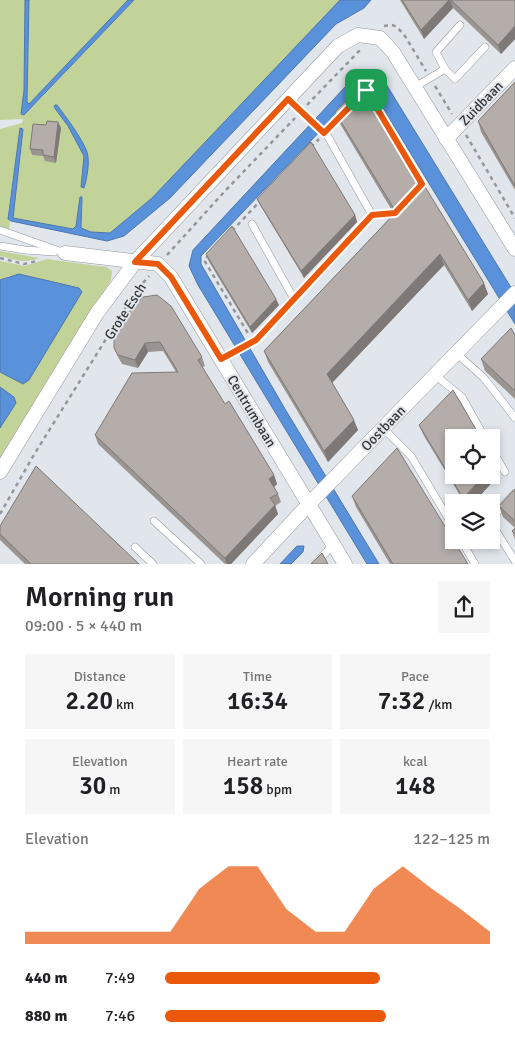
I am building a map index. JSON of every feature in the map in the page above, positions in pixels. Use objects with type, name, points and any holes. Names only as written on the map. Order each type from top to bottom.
[{"type":"street","name":"Grote Esch","points":[[0,472],[97,313],[135,262],[338,46],[358,35],[372,37]]},
{"type":"street","points":[[372,37],[380,38],[393,52],[515,249]]},
{"type":"street","name":"Zuidbaan","points":[[446,139],[514,69]]},
{"type":"street","points":[[65,253],[158,264]]},
{"type":"street","name":"Centrumbaan","points":[[158,264],[171,277],[345,564]]},
{"type":"street","name":"Oostbaan","points":[[253,564],[319,493],[515,293]]},
{"type":"lane","points":[[460,25],[436,52],[445,69],[455,78],[485,47]]},
{"type":"lane","points":[[415,87],[445,69]]},
{"type":"lane","points":[[221,359],[252,343],[372,215],[324,132],[288,99]]},
{"type":"lane","points":[[252,224],[294,299]]},
{"type":"lane","points":[[0,230],[65,253]]},
{"type":"lane","points":[[0,246],[65,253]]},
{"type":"lane","points":[[456,353],[484,378],[515,418]]},
{"type":"lane","points":[[435,375],[462,397],[480,429]]},
{"type":"lane","points":[[383,428],[411,456],[445,513]]},
{"type":"lane","points":[[500,463],[505,472]]},
{"type":"lane","points":[[500,509],[515,493]]},
{"type":"lane","points":[[154,521],[201,564]]},
{"type":"lane","points":[[500,537],[515,561]]},
{"type":"lane","points":[[315,564],[333,545]]},
{"type":"lane","points":[[135,547],[153,564]]},
{"type":"lane","points":[[466,549],[475,564]]},
{"type":"path","name":"Grote Esch","points":[[0,514],[35,453],[136,291],[224,191],[382,27],[387,25],[397,27],[405,36],[515,218]]},
{"type":"path","points":[[359,97],[366,90],[381,115]]},
{"type":"path","points":[[311,147],[345,111]]},
{"type":"path","points":[[231,232],[264,196]]},
{"type":"path","points":[[372,215],[395,213],[402,205]]},
{"type":"path","points":[[211,253],[204,260],[252,343]]},
{"type":"green space","points":[[0,0],[25,0],[24,90],[21,113],[25,115],[134,0],[340,0],[152,198],[110,233],[91,232],[81,228],[82,197],[80,197],[76,226],[73,229],[13,218],[22,128],[20,128],[8,213],[10,220],[9,229],[0,227],[0,129],[22,123],[23,119],[0,120]],"holes":[[[54,107],[68,120],[87,153],[81,187],[84,156],[68,126]]]},
{"type":"green space","points":[[29,0],[128,0],[29,104],[27,102]]},
{"type":"green space","points":[[0,251],[39,258],[20,261],[0,256]]},
{"type":"green space","points":[[47,259],[106,267],[112,271],[111,280],[0,462],[0,428],[16,403],[14,396],[0,387],[0,372],[23,384],[10,276],[0,280],[0,261],[25,266]]},
{"type":"water","points":[[25,0],[29,0],[27,102],[29,104],[128,0],[134,0],[24,115],[21,114],[24,90]]},
{"type":"water","points":[[340,0],[371,0],[364,8],[336,24],[170,198],[124,236],[107,241],[8,219],[20,128],[23,129],[13,218],[73,229],[76,226],[80,197],[82,197],[81,228],[91,232],[110,233],[152,198]]},
{"type":"water","points":[[365,70],[378,71],[515,294],[515,324],[367,82],[201,256],[201,264],[285,409],[379,564],[367,564],[198,285],[189,266],[193,250],[346,86]]},
{"type":"water","points":[[57,105],[74,128],[87,152],[88,165],[84,188],[81,187],[84,156],[68,126],[54,107]]},
{"type":"water","points":[[19,274],[79,288],[82,292],[29,380],[23,384],[0,372],[0,280]]},
{"type":"water","points":[[0,387],[14,397],[16,403],[0,428]]},
{"type":"water","points":[[297,546],[304,546],[303,552],[291,564],[280,564]]},
{"type":"building","points":[[402,0],[449,0],[421,30]]},
{"type":"building","points":[[451,0],[515,0],[515,26],[498,45]]},
{"type":"building","points":[[515,82],[515,186],[478,121]]},
{"type":"building","points":[[362,84],[484,283],[468,300],[440,254],[327,374],[354,420],[324,451],[264,351],[396,212],[335,112]]},
{"type":"building","points":[[47,121],[58,122],[54,157],[43,155],[43,150],[30,149],[33,124],[46,125]]},
{"type":"building","points":[[311,142],[355,215],[301,271],[257,199]]},
{"type":"building","points":[[232,226],[276,299],[250,327],[206,254]]},
{"type":"building","points":[[157,295],[171,306],[202,357],[198,360],[225,404],[229,401],[274,475],[269,479],[278,494],[270,498],[275,505],[225,558],[95,435],[132,373],[178,372],[160,342],[145,343],[135,360],[118,355],[114,348],[114,338],[133,306],[143,297]]},
{"type":"building","points":[[511,328],[515,335],[515,391],[481,359]]},
{"type":"building","points":[[453,390],[476,429],[445,429],[445,468],[419,425]]},
{"type":"building","points":[[397,448],[445,526],[445,549],[459,549],[468,564],[393,564],[352,496]]},
{"type":"building","points":[[36,466],[139,564],[31,564],[0,534],[0,526]]},
{"type":"building","points":[[455,484],[476,484],[467,494],[461,494]]},
{"type":"building","points":[[515,489],[515,521],[500,507]]},
{"type":"building","points":[[322,553],[328,564],[311,564]]},
{"type":"route","points":[[366,90],[422,184],[395,213],[372,215],[256,340],[221,359],[171,277],[158,264],[135,262],[288,99],[324,133],[366,90]]}]
